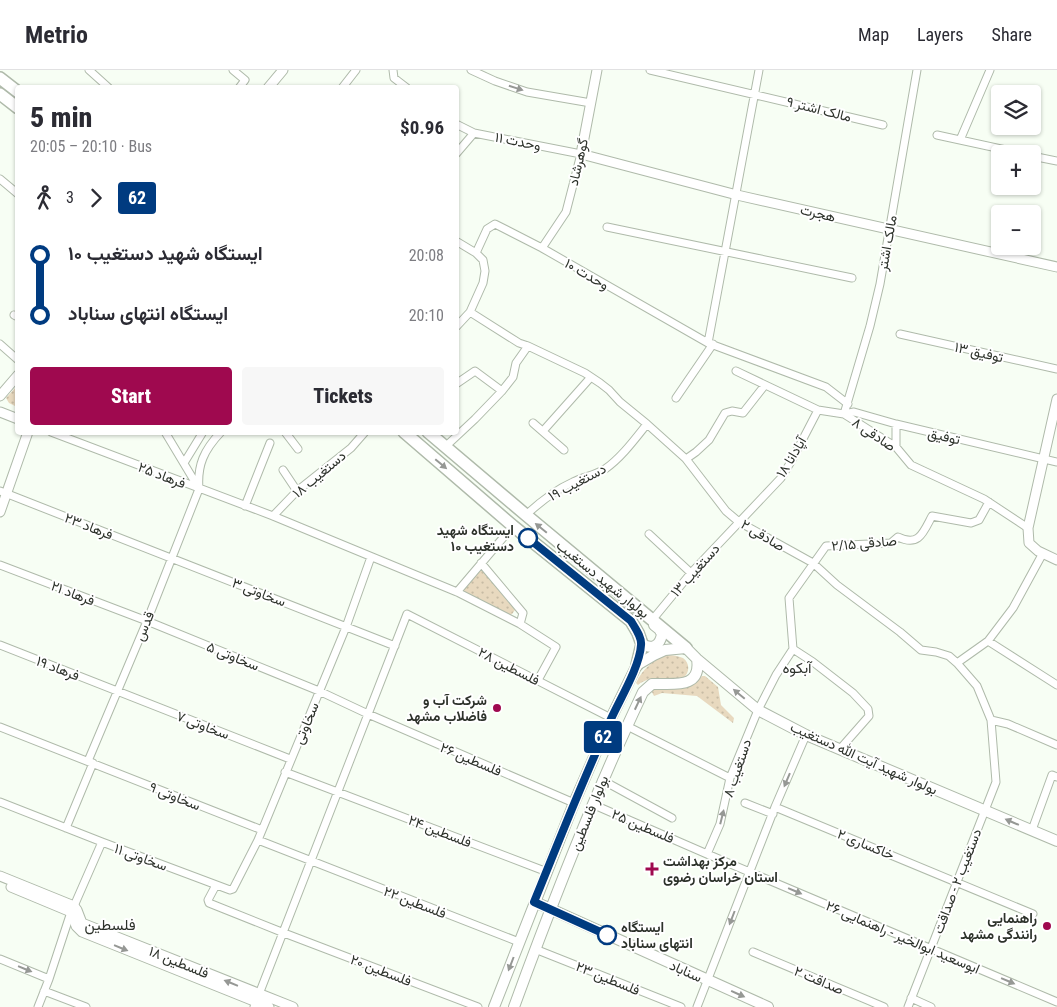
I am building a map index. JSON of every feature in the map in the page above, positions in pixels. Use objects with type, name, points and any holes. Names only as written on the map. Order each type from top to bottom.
[{"type":"main road","points":[[0,78],[15,90]]},
{"type":"main road","points":[[0,94],[15,106]]},
{"type":"main road","name":"بولوار شهید دستغیب","points":[[407,435],[513,526],[631,621],[642,644]]},
{"type":"main road","name":"بولوار شهید دستغیب","points":[[431,435],[686,648]]},
{"type":"main road","points":[[635,605],[639,613],[659,629],[662,634],[656,646],[651,647],[642,644],[637,665]]},
{"type":"main road","points":[[637,665],[664,650],[686,648]]},
{"type":"main road","name":"بولوار شهید آیت الله دستغیب","points":[[686,648],[758,710],[806,735],[1056,839]]},
{"type":"main road","name":"بولوار فلسطین","points":[[514,1007],[550,909],[592,804],[643,692],[652,684],[680,684],[692,680],[698,668],[697,659]]},
{"type":"main road","name":"بولوار فلسطین","points":[[494,1007],[574,803],[611,718],[637,665]]},
{"type":"main road","name":"سناباد","points":[[534,902],[768,1007]]},
{"type":"street","points":[[89,70],[106,85]]},
{"type":"street","points":[[233,70],[245,80],[241,85]]},
{"type":"street","points":[[270,85],[283,70]]},
{"type":"street","points":[[344,85],[356,70]]},
{"type":"street","points":[[393,70],[394,78],[403,85]]},
{"type":"street","points":[[471,70],[527,92],[591,104]]},
{"type":"street","name":"گوهرشاد","points":[[542,248],[566,212],[581,154],[598,70]]},
{"type":"street","name":"مالک اشتر ۹","points":[[650,70],[883,125]]},
{"type":"street","points":[[676,398],[711,344],[759,70]]},
{"type":"street","name":"مالک اشتر","points":[[844,414],[870,326],[880,284],[917,70]]},
{"type":"street","points":[[960,140],[990,70]]},
{"type":"street","name":"وحدت ۱۱","points":[[459,126],[474,133],[581,154]]},
{"type":"street","points":[[459,150],[474,133]]},
{"type":"street","points":[[937,135],[991,147]]},
{"type":"street","name":"هجرت","points":[[581,154],[737,195],[1057,266]]},
{"type":"street","points":[[1041,158],[1057,161]]},
{"type":"street","points":[[0,179],[15,192]]},
{"type":"street","name":"وحدت ۱۰","points":[[476,252],[487,229],[495,224],[542,248],[711,344],[826,386],[848,404]]},
{"type":"street","points":[[607,226],[852,278]]},
{"type":"street","points":[[459,243],[476,252],[483,260],[485,271],[483,282],[470,312],[459,324]]},
{"type":"street","name":"صادقی ۲","points":[[470,312],[519,343],[591,376],[605,386],[620,402],[686,459],[726,511],[739,522],[812,563],[837,585],[921,650],[948,656],[957,663],[977,686],[991,720]]},
{"type":"street","name":"توفیق ۱۳","points":[[900,334],[1057,370]]},
{"type":"street","points":[[0,344],[15,357]]},
{"type":"street","points":[[459,433],[502,391],[514,375],[516,364],[528,346]]},
{"type":"street","points":[[459,382],[475,371],[502,391]]},
{"type":"street","name":"صادقی ۸","points":[[736,371],[818,410],[844,414],[896,446],[911,465],[984,499],[1028,528]]},
{"type":"street","points":[[543,431],[591,376]]},
{"type":"street","points":[[0,396],[15,378]]},
{"type":"street","points":[[686,459],[710,440],[725,413],[732,411],[743,412],[765,384]]},
{"type":"street","points":[[1057,399],[1028,528],[1029,543],[1038,551],[1057,560]]},
{"type":"street","name":"آپادانا ۱۸","points":[[739,522],[780,478],[792,460],[818,410]]},
{"type":"street","points":[[0,412],[15,418]]},
{"type":"street","name":"توفیق","points":[[844,414],[854,412],[896,424],[1057,462]]},
{"type":"street","points":[[533,423],[564,450]]},
{"type":"street","name":"دستغیب ۱۹","points":[[526,515],[558,490],[604,469],[617,458],[647,424]]},
{"type":"street","points":[[896,424],[896,446]]},
{"type":"street","points":[[0,512],[4,492],[27,435]]},
{"type":"street","name":"فرهاد ۲۵","points":[[59,435],[273,516],[457,592]]},
{"type":"street","points":[[167,435],[199,489]]},
{"type":"street","points":[[184,464],[202,435]]},
{"type":"street","name":"قدس","points":[[66,828],[116,691],[147,621],[199,489],[198,476],[201,462],[210,444],[218,435]]},
{"type":"street","points":[[287,435],[298,449]]},
{"type":"street","name":"دستغیب ۱۸","points":[[273,516],[297,491],[351,448],[362,435]]},
{"type":"street","points":[[445,447],[457,435]]},
{"type":"street","points":[[245,506],[270,443]]},
{"type":"street","points":[[282,470],[297,491]]},
{"type":"street","name":"فرهاد ۲۳","points":[[4,492],[171,558]]},
{"type":"street","name":"صادقی ۲/۱۵","points":[[812,563],[826,546],[891,543],[898,537],[907,541],[914,540],[922,535],[932,516],[971,523],[979,520],[989,502]]},
{"type":"street","name":"دستغیب ۱۳","points":[[653,619],[691,573],[739,522]]},
{"type":"street","points":[[513,526],[457,592],[520,624],[556,647],[538,680]]},
{"type":"street","points":[[649,534],[691,573]]},
{"type":"street","points":[[957,663],[988,641],[1012,608],[1043,553]]},
{"type":"street","name":"سخاوتی","points":[[235,887],[258,840],[346,627],[371,557]]},
{"type":"street","name":"سخاوتی ۳","points":[[171,558],[395,646]]},
{"type":"street","points":[[481,563],[523,613],[520,624]]},
{"type":"street","points":[[812,563],[789,598],[793,649],[853,693],[868,709],[870,716],[840,749]]},
{"type":"street","name":"فرهاد ۲۱","points":[[0,565],[147,621]]},
{"type":"street","name":"فلسطین ۲۸","points":[[395,646],[407,614],[611,718]]},
{"type":"street","name":"سخاوتی ۵","points":[[147,621],[319,691],[368,714]]},
{"type":"street","points":[[988,641],[1057,685]]},
{"type":"street","name":"فرهاد ۱۹","points":[[0,645],[116,691]]},
{"type":"street","points":[[257,1001],[395,646]]},
{"type":"street","name":"دستغیب ۸","points":[[707,854],[720,824],[730,778],[758,710],[776,675],[793,649]]},
{"type":"street","name":"سخاوتی ۷","points":[[116,691],[290,759]]},
{"type":"street","name":"فلسطین ۲۶","points":[[368,714],[574,803]]},
{"type":"street","points":[[991,720],[1008,724],[1057,745]]},
{"type":"street","name":"دستغیب ۲ - صداقت","points":[[908,1007],[996,782],[991,720]]},
{"type":"street","points":[[627,726],[730,778]]},
{"type":"street","name":"سخاوتی ۹","points":[[0,727],[262,830]]},
{"type":"street","points":[[697,1007],[774,810],[806,735]]},
{"type":"street","name":"فلسطین ۲۴","points":[[285,772],[542,870]]},
{"type":"street","points":[[1032,830],[1052,775],[1057,777]]},
{"type":"street","points":[[602,780],[672,818]]},
{"type":"street","name":"سخاوتی ۱۱","points":[[0,802],[230,890],[235,887]]},
{"type":"street","name":"خاکساری ۲","points":[[745,803],[774,810],[957,881],[1033,914]]},
{"type":"street","name":"فلسطین ۲۵","points":[[592,804],[750,872]]},
{"type":"street","name":"فلسطین ۲۲","points":[[258,840],[520,942]]},
{"type":"street","points":[[38,1007],[73,909],[102,842]]},
{"type":"street","name":"ابوسعید ابوالخیر - راهنمایی ۲۶","points":[[750,872],[1057,1002]]},
{"type":"street","points":[[0,876],[73,909]]},
{"type":"street","points":[[0,882],[73,909]]},
{"type":"street","name":"فلسطین ۲۰","points":[[216,884],[208,900],[209,903],[478,1007]]},
{"type":"street","name":"فلسطین ۱۸","points":[[73,909],[77,910],[82,923],[269,1007]]},
{"type":"street","name":"فلسطین ۲۳","points":[[536,948],[681,1007]]},
{"type":"street","name":"صداقت ۲","points":[[753,952],[884,1007]]},
{"type":"street","points":[[0,959],[49,979]]},
{"type":"street","points":[[44,991],[86,1007]]},
{"type":"street","points":[[911,998],[931,1007]]},
{"type":"street","name":"فلسطین ۱۸","points":[[257,1001],[293,1007]]},
{"type":"shaded area","points":[[15,388],[15,406],[9,403],[6,398]]},
{"type":"shaded area","points":[[481,568],[515,610],[512,614],[508,615],[463,591]]},
{"type":"shaded area","points":[[673,655],[685,660],[688,665],[688,671],[683,678],[662,678],[646,681],[638,685],[636,683],[649,666],[657,659]]},
{"type":"shaded area","points":[[702,676],[705,676],[718,687],[721,705],[734,718],[733,723],[697,696],[662,693],[654,696],[651,690],[664,687],[690,686]]},
{"type":"bus line","name":"62","points":[[528,538],[631,621],[642,644],[637,665],[611,718],[574,803],[534,902],[607,935]]},
{"type":"place","name":"ایستگاه شهید دستغیب ۱۰","points":[[528,538]]},
{"type":"place","name":"شرکت آب و فاضلاب مشهد","points":[[497,708]]},
{"type":"place","name":"مرکز بهداشت استان خراسان رضوی","points":[[652,869]]},
{"type":"place","name":"راهنمایی رانندگی مشهد","points":[[1047,926]]},
{"type":"place","name":"ايستگاه انتهای سناباد","points":[[607,935]]},
{"type":"district","name":"آبکوه","points":[[797,668]]},
{"type":"district","name":"فلسطین","points":[[110,925]]}]
